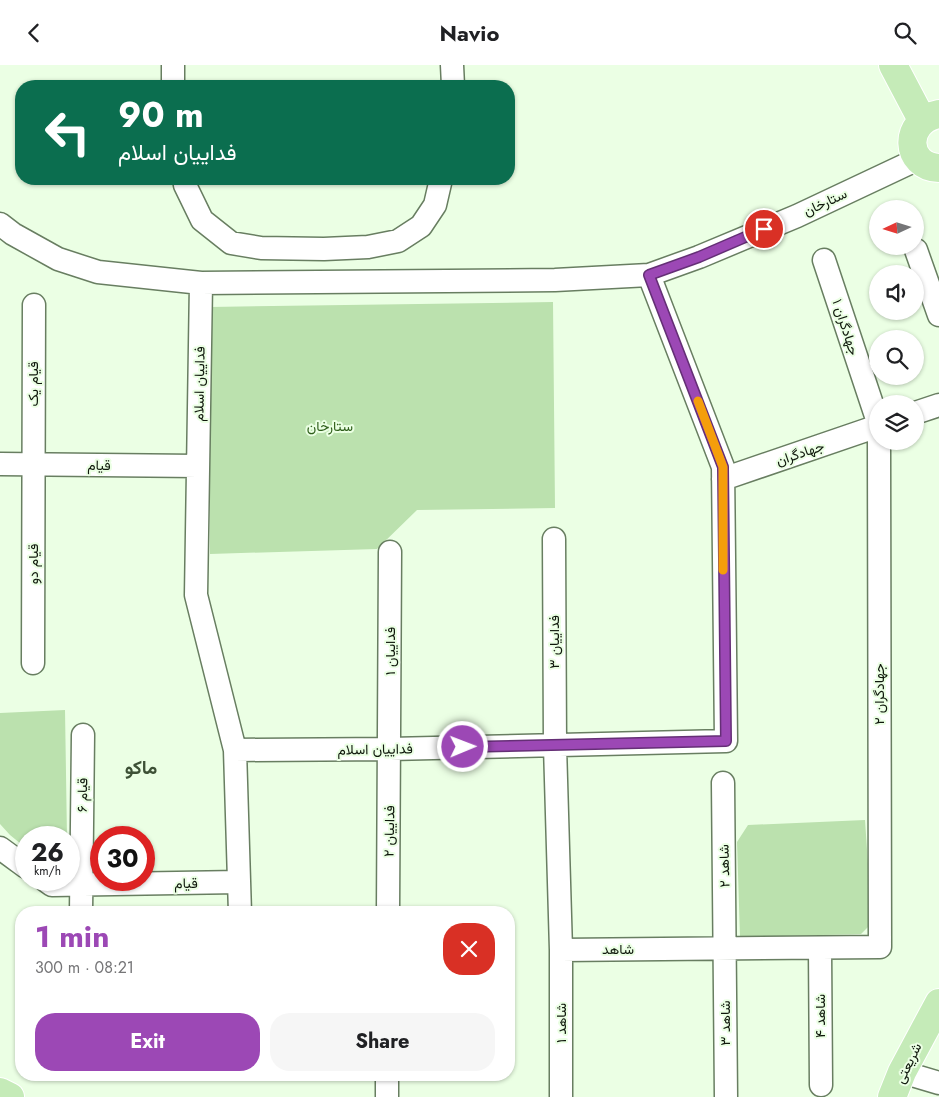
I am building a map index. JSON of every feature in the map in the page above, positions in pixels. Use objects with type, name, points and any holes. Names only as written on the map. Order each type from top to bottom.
[{"type":"main road","points":[[893,65],[931,117],[916,126],[912,143],[929,163]]},
{"type":"main road","name":"شریعتی","points":[[892,1097],[902,1072],[939,1003]]},
{"type":"main road","points":[[0,1092],[10,1097]]},
{"type":"street","points":[[173,65],[173,80]]},
{"type":"street","points":[[452,65],[452,80]]},
{"type":"street","name":"ستارخان","points":[[0,224],[13,234],[58,259],[98,272],[200,283],[555,280],[649,275],[699,257],[797,215],[929,163]]},
{"type":"street","points":[[185,185],[202,220],[231,243],[261,248],[324,249],[368,247],[398,241],[421,226],[435,205],[440,185]]},
{"type":"street","points":[[323,282],[324,249]]},
{"type":"street","points":[[918,255],[939,315]]},
{"type":"street","name":"جهادگران ۱","points":[[824,260],[869,395]]},
{"type":"street","name":"فداییان اسلام","points":[[235,750],[555,746],[726,741],[723,467],[649,275]]},
{"type":"street","name":"فداییان اسلام","points":[[200,283],[196,595],[235,750],[240,906]]},
{"type":"street","name":"قیام یک","points":[[33,464],[34,305]]},
{"type":"street","points":[[924,410],[939,405]]},
{"type":"street","name":"جهادگران","points":[[723,479],[869,430]]},
{"type":"street","name":"جهادگران ۲","points":[[879,450],[880,947]]},
{"type":"street","name":"قیام","points":[[0,464],[198,466]]},
{"type":"street","name":"قیام دو","points":[[33,464],[33,663]]},
{"type":"street","name":"فداییان ۳","points":[[554,539],[555,746]]},
{"type":"street","name":"فداییان ۱","points":[[390,552],[390,749]]},
{"type":"street","name":"قیام ۶","points":[[81,906],[83,735]]},
{"type":"street","points":[[555,746],[561,950]]},
{"type":"street","name":"فداییان ۲","points":[[388,906],[390,749]]},
{"type":"street","name":"شاهد ۲","points":[[724,783],[725,949]]},
{"type":"street","points":[[0,848],[15,859]]},
{"type":"street","name":"قیام","points":[[81,885],[239,882]]},
{"type":"street","name":"شاهد","points":[[561,950],[880,947]]},
{"type":"street","name":"شاهد ۴","points":[[820,948],[821,1085]]},
{"type":"street","name":"شاهد ۳","points":[[725,949],[726,1097]]},
{"type":"street","name":"شاهد ۱","points":[[561,950],[561,1097]]},
{"type":"street","points":[[902,1072],[939,1083]]},
{"type":"street","points":[[387,1081],[387,1097]]},
{"type":"green space","name":"ستارخان","points":[[553,302],[555,508],[417,510],[377,549],[210,554],[210,307]]},
{"type":"green space","points":[[65,710],[67,826],[15,826],[15,839],[0,824],[0,713]]},
{"type":"green space","points":[[865,820],[872,923],[861,934],[740,937],[737,842],[748,825]]},
{"type":"slow traffic","points":[[698,401],[723,467],[723,570]]},
{"type":"district","name":"ماکو","points":[[141,767]]},
{"type":"route","points":[[463,747],[726,741],[722,515],[723,467],[649,275],[699,257],[764,229]]}]
